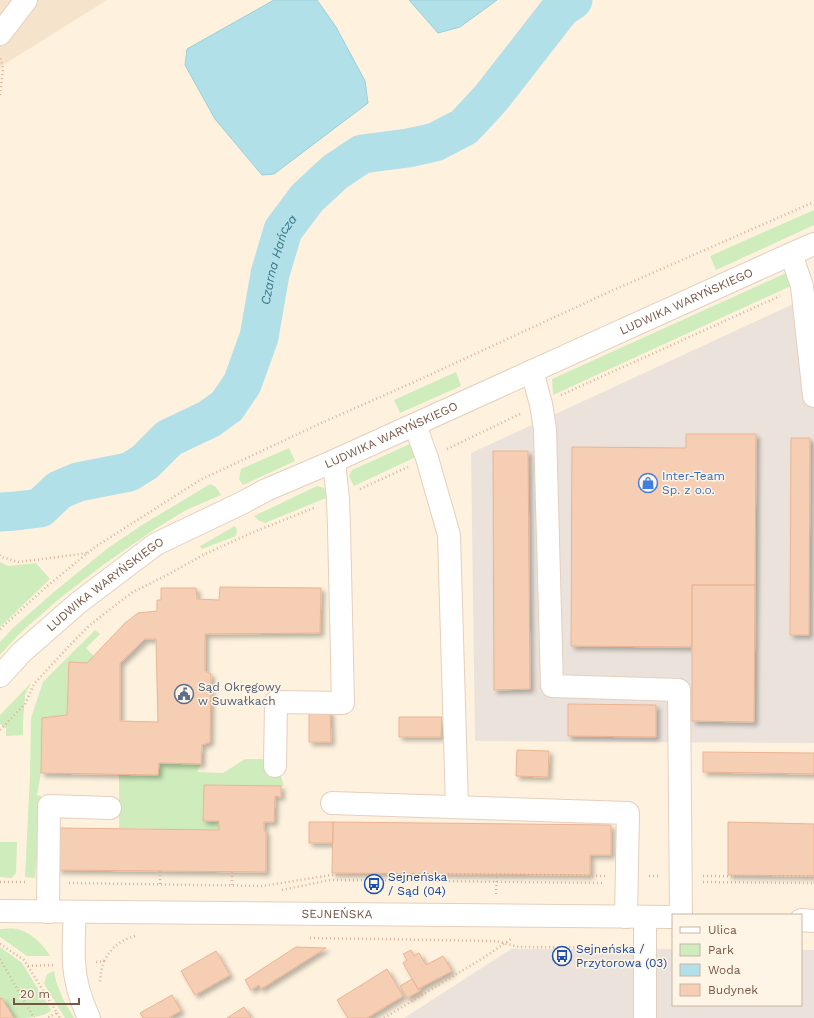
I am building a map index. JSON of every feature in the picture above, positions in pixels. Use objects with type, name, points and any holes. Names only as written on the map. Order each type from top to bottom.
[{"type":"street","points":[[0,6],[17,0]]},
{"type":"street","points":[[0,34],[26,0]]},
{"type":"street","name":"LUDWIKA WARYŃSKIEGO","points":[[0,676],[22,652],[78,603],[156,544],[266,490],[415,425],[814,244]]},
{"type":"street","points":[[791,254],[802,286],[814,396]]},
{"type":"street","points":[[532,371],[541,404],[545,429],[552,686],[679,690],[681,914]]},
{"type":"street","points":[[415,425],[427,458],[449,536],[457,807]]},
{"type":"street","points":[[275,766],[276,702],[343,703],[340,535],[334,461]]},
{"type":"street","points":[[332,803],[628,813],[627,879],[636,917],[645,943],[645,1018]]},
{"type":"street","points":[[48,912],[49,806],[110,808]]},
{"type":"street","name":"SEJNEŃSKA","points":[[0,912],[672,917]]},
{"type":"street","points":[[75,912],[74,963],[76,979],[84,1007],[89,1018]]},
{"type":"street","points":[[802,920],[814,921]]},
{"type":"path","points":[[0,56],[3,69],[0,95]]},
{"type":"path","points":[[0,629],[46,587],[95,547],[207,476],[316,424],[423,378],[609,292],[814,202]]},
{"type":"path","points":[[0,730],[25,704],[34,684],[70,645],[90,625],[133,592],[205,554],[248,534],[338,499],[541,404],[802,286]]},
{"type":"path","points":[[0,555],[1,557],[19,562],[88,553]]},
{"type":"path","points":[[160,871],[160,885]]},
{"type":"path","points":[[232,872],[232,886]]},
{"type":"path","points":[[0,882],[263,886],[331,875],[497,874],[627,879]]},
{"type":"path","points":[[277,891],[330,880],[814,877]]},
{"type":"path","points":[[681,879],[814,883]]},
{"type":"path","points":[[384,1018],[477,962],[504,944],[539,916]]},
{"type":"path","points":[[104,961],[109,951],[117,943],[140,935]]},
{"type":"path","points":[[306,938],[496,941],[504,944],[519,946],[612,948],[645,943]]},
{"type":"path","points":[[0,944],[24,960],[60,1018]]},
{"type":"path","points":[[0,959],[34,1018]]},
{"type":"path","points":[[48,1018],[57,1013]]},
{"type":"shaded area","points":[[0,0],[107,0],[0,67]]},
{"type":"shaded area","points":[[814,297],[814,743],[475,741],[471,453],[791,305]]},
{"type":"shaded area","points":[[511,949],[672,949],[672,1006],[802,1006],[802,950],[814,950],[814,1018],[404,1018]]},
{"type":"green space","points":[[814,210],[814,225],[716,270],[710,256]]},
{"type":"green space","points":[[786,273],[791,286],[553,395],[552,379]]},
{"type":"green space","points":[[456,372],[461,386],[400,413],[394,400]]},
{"type":"green space","points":[[410,444],[414,446],[418,456],[354,486],[349,476],[352,470]]},
{"type":"green space","points":[[289,448],[295,461],[243,485],[239,479],[241,469]]},
{"type":"green space","points":[[210,484],[216,487],[221,495],[186,510],[155,529],[103,565],[59,599],[20,633],[0,655],[0,642],[13,628],[55,591],[108,548],[142,525]]},
{"type":"green space","points":[[317,486],[324,488],[327,495],[326,498],[265,523],[258,520],[254,516]]},
{"type":"green space","points":[[235,526],[237,530],[236,536],[202,549],[200,546]]},
{"type":"green space","points":[[0,562],[8,566],[36,563],[50,579],[0,627]]},
{"type":"green space","points":[[95,630],[100,634],[86,648],[94,656],[87,663],[69,662],[67,715],[42,718],[41,773],[37,795],[42,797],[35,878],[25,877],[31,718],[43,682]]},
{"type":"green space","points":[[31,683],[25,695],[23,735],[6,736],[6,728],[0,724],[0,715]]},
{"type":"green space","points":[[245,759],[266,759],[280,773],[284,786],[204,785],[203,820],[219,821],[219,830],[119,828],[119,774],[158,775],[159,763],[201,764],[197,772],[223,773]]},
{"type":"green space","points":[[0,842],[17,842],[16,873],[12,878],[0,877]]},
{"type":"green space","points":[[0,929],[14,929],[26,932],[44,947],[50,956],[27,956],[0,937]]},
{"type":"green space","points":[[0,947],[22,963],[51,1010],[48,1013],[34,1017],[14,1018],[0,999]]},
{"type":"green space","points":[[54,971],[63,999],[74,1018],[65,1018],[44,984],[47,974]]},
{"type":"water","points":[[274,0],[317,0],[336,27],[365,81],[368,103],[274,174],[262,175],[215,119],[185,65],[187,49]]},
{"type":"water","points":[[409,0],[497,0],[460,27],[438,33]]},
{"type":"building","points":[[686,434],[756,434],[755,585],[692,585],[692,647],[571,646],[572,447],[686,448]]},
{"type":"building","points":[[791,438],[810,438],[809,635],[790,635]]},
{"type":"building","points":[[493,451],[528,451],[530,689],[494,690]]},
{"type":"building","points":[[692,585],[755,585],[754,722],[692,721]]},
{"type":"building","name":"Sąd Okręgowy w Suwałkach","points":[[220,587],[321,588],[320,633],[205,634],[205,671],[211,674],[210,742],[202,745],[201,764],[159,763],[158,775],[41,773],[42,718],[67,715],[69,662],[87,663],[125,623],[138,613],[157,611],[157,600],[161,600],[161,588],[196,588],[197,599],[219,600]],"holes":[[[145,639],[156,639],[158,722],[120,721],[120,663]]]},
{"type":"building","points":[[568,704],[656,705],[656,737],[568,736]]},
{"type":"building","points":[[330,711],[331,742],[309,742],[309,712]]},
{"type":"building","points":[[399,717],[442,717],[441,737],[399,737]]},
{"type":"building","points":[[517,750],[549,751],[548,777],[516,776]]},
{"type":"building","points":[[703,752],[814,753],[814,774],[703,772]]},
{"type":"building","points":[[204,785],[281,786],[281,797],[275,796],[274,822],[264,822],[264,831],[266,831],[266,872],[58,870],[59,828],[219,830],[219,821],[203,821]]},
{"type":"building","points":[[309,822],[333,822],[333,843],[309,843]]},
{"type":"building","points":[[333,822],[611,825],[611,855],[590,855],[590,875],[332,873]]},
{"type":"building","points":[[728,822],[814,824],[814,876],[728,875]]},
{"type":"building","points":[[296,947],[326,948],[261,989],[259,985],[251,990],[245,980]]},
{"type":"building","points":[[411,950],[414,956],[419,953],[426,965],[443,956],[452,971],[418,989],[403,963],[407,960],[403,954]]},
{"type":"building","points":[[216,951],[230,975],[195,995],[181,971]]},
{"type":"building","points":[[387,969],[403,996],[367,1018],[348,1018],[337,1000]]},
{"type":"building","points":[[412,979],[420,991],[407,998],[400,986]]},
{"type":"building","points":[[172,995],[181,1011],[168,1018],[143,1018],[140,1013]]},
{"type":"building","points":[[2,998],[14,1018],[0,1018],[0,999]]},
{"type":"building","points":[[244,1007],[251,1018],[227,1018]]},
{"type":"waterway","name":"Czarna Hańcza","points":[[0,512],[40,508],[59,490],[78,482],[129,472],[145,462],[169,438],[209,419],[227,406],[242,384],[259,337],[270,274],[283,230],[307,198],[335,172],[362,154],[408,148],[435,142],[464,127],[491,98],[561,8],[573,0]]},
{"type":"place","name":"Inter-Team Sp. z o.o.","points":[[648,483]]},
{"type":"place","name":"Sąd Okręgowy w Suwałkach","points":[[184,694]]},
{"type":"place","name":"Sejneńska / Sąd (04)","points":[[374,884]]},
{"type":"place","name":"Sejneńska / Przytorowa (03)","points":[[562,956]]}]
